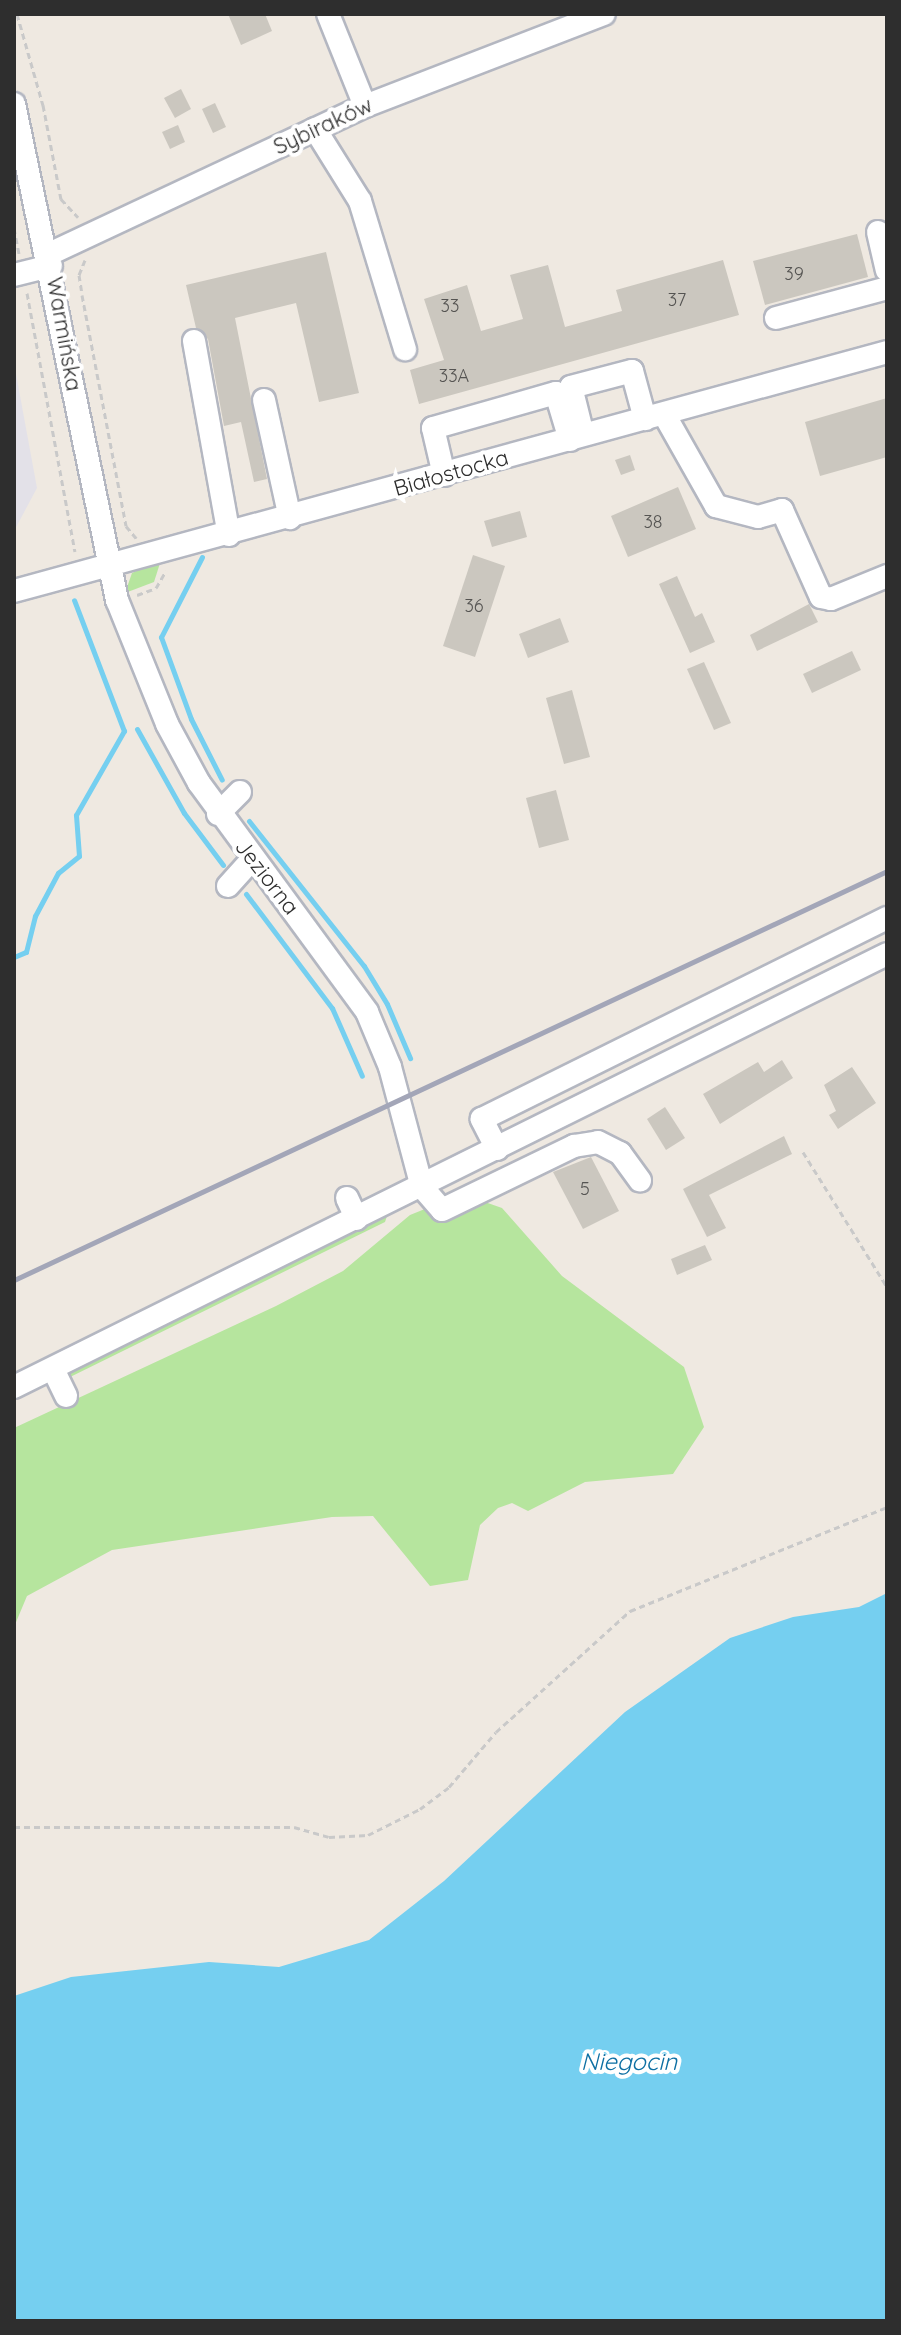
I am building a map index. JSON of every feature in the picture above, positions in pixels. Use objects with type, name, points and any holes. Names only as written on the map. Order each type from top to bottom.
[{"type":"street","points":[[328,14],[365,106]]},
{"type":"street","name":"Sybiraków","points":[[14,275],[365,106],[604,14]]},
{"type":"street","name":"Warmińska","points":[[14,104],[50,260],[108,566]]},
{"type":"street","points":[[315,129],[360,201],[405,349]]},
{"type":"street","points":[[878,232],[887,270]]},
{"type":"street","points":[[776,318],[887,288]]},
{"type":"street","points":[[194,341],[229,535]]},
{"type":"street","name":"Białostocka","points":[[14,591],[229,535],[887,352]]},
{"type":"street","points":[[576,438],[571,387],[632,371],[654,417],[716,506],[758,517],[782,510],[821,597],[831,599],[887,576]]},
{"type":"street","points":[[444,475],[433,428],[556,393],[576,438]]},
{"type":"street","points":[[264,400],[290,518]]},
{"type":"street","name":"Jeziorna","points":[[108,566],[167,724],[218,814],[367,1012],[390,1067],[422,1187]]},
{"type":"street","points":[[218,814],[240,792]]},
{"type":"street","points":[[228,886],[252,859]]},
{"type":"street","points":[[497,1149],[482,1119],[887,918]]},
{"type":"street","points":[[14,1387],[887,954]]},
{"type":"street","points":[[422,1187],[442,1210],[574,1146],[598,1142],[620,1153],[640,1181]]},
{"type":"street","points":[[347,1198],[357,1219]]},
{"type":"street","points":[[53,1369],[66,1396]]},
{"type":"path","points":[[17,14],[59,184]]},
{"type":"path","points":[[82,295],[122,505]]},
{"type":"path","points":[[30,309],[73,557]]},
{"type":"path","points":[[126,598],[156,588],[166,562]]},
{"type":"path","points":[[803,1152],[887,1287]]},
{"type":"path","points":[[14,1827],[294,1827],[329,1837],[368,1835],[420,1809],[449,1787],[496,1732],[630,1611],[887,1507]]},
{"type":"shaded area","points":[[14,363],[37,488],[14,531]]},
{"type":"green space","points":[[161,560],[154,582],[125,593],[132,573]]},
{"type":"green space","points":[[462,1194],[502,1208],[562,1276],[684,1367],[704,1427],[673,1474],[585,1482],[528,1511],[512,1503],[498,1508],[480,1525],[468,1580],[430,1586],[373,1516],[332,1517],[112,1550],[27,1596],[14,1627],[14,1428],[276,1306],[343,1271],[410,1215]]},
{"type":"green space","points":[[388,1213],[385,1222],[64,1380],[63,1373]]},
{"type":"water","name":"Niegocin","points":[[887,1593],[887,2321],[14,2321],[14,1996],[71,1977],[209,1962],[279,1967],[369,1940],[444,1881],[625,1712],[730,1638],[793,1617],[859,1607]]},
{"type":"building","points":[[228,14],[265,14],[272,31],[241,45]]},
{"type":"building","points":[[181,89],[191,109],[175,118],[164,98]]},
{"type":"building","points":[[215,103],[226,127],[213,133],[202,109]]},
{"type":"building","points":[[178,125],[185,142],[170,149],[162,132]]},
{"type":"building","points":[[857,234],[868,277],[765,305],[753,261]]},
{"type":"building","points":[[326,252],[359,393],[319,402],[296,303],[235,318],[267,479],[254,482],[241,422],[224,426],[208,339],[196,328],[186,285]]},
{"type":"building","points":[[723,260],[739,315],[419,404],[410,370],[444,360],[424,299],[467,285],[481,331],[523,319],[510,275],[548,265],[565,327],[622,311],[616,290]]},
{"type":"building","points":[[887,398],[887,457],[820,476],[805,422]]},
{"type":"building","points":[[630,455],[635,470],[621,475],[615,460]]},
{"type":"building","points":[[678,487],[696,529],[628,557],[611,516]]},
{"type":"building","points":[[520,511],[527,537],[492,547],[484,521]]},
{"type":"building","points":[[473,555],[505,566],[475,657],[443,646]]},
{"type":"building","points":[[677,576],[695,617],[702,613],[715,642],[690,653],[659,584]]},
{"type":"building","points":[[809,604],[818,622],[757,651],[750,635]]},
{"type":"building","points":[[560,618],[569,642],[528,658],[519,634]]},
{"type":"building","points":[[852,651],[861,670],[812,693],[803,674]]},
{"type":"building","points":[[704,662],[731,723],[714,730],[687,669]]},
{"type":"building","points":[[572,690],[590,757],[564,764],[546,698]]},
{"type":"building","points":[[556,790],[569,840],[539,848],[526,798]]},
{"type":"building","points":[[782,1060],[793,1078],[720,1124],[703,1094],[758,1062],[764,1072]]},
{"type":"building","points":[[852,1067],[876,1103],[838,1129],[829,1115],[836,1111],[824,1085]]},
{"type":"building","points":[[665,1107],[685,1138],[666,1150],[647,1119]]},
{"type":"building","points":[[784,1136],[792,1154],[709,1195],[726,1228],[707,1237],[683,1189]]},
{"type":"building","points":[[591,1157],[619,1211],[583,1229],[553,1172]]},
{"type":"building","points":[[705,1245],[712,1260],[677,1275],[671,1259]]},
{"type":"waterway","points":[[202,557],[161,637],[191,719],[222,780]]},
{"type":"waterway","points":[[14,957],[26,952],[35,916],[58,873],[79,856],[76,815],[124,731],[74,600]]},
{"type":"waterway","points":[[137,729],[184,813],[223,865]]},
{"type":"waterway","points":[[249,821],[364,966],[387,1004],[410,1058]]},
{"type":"waterway","points":[[246,894],[332,1008],[362,1076]]},
{"type":"railway","points":[[14,1280],[887,871]]}]
